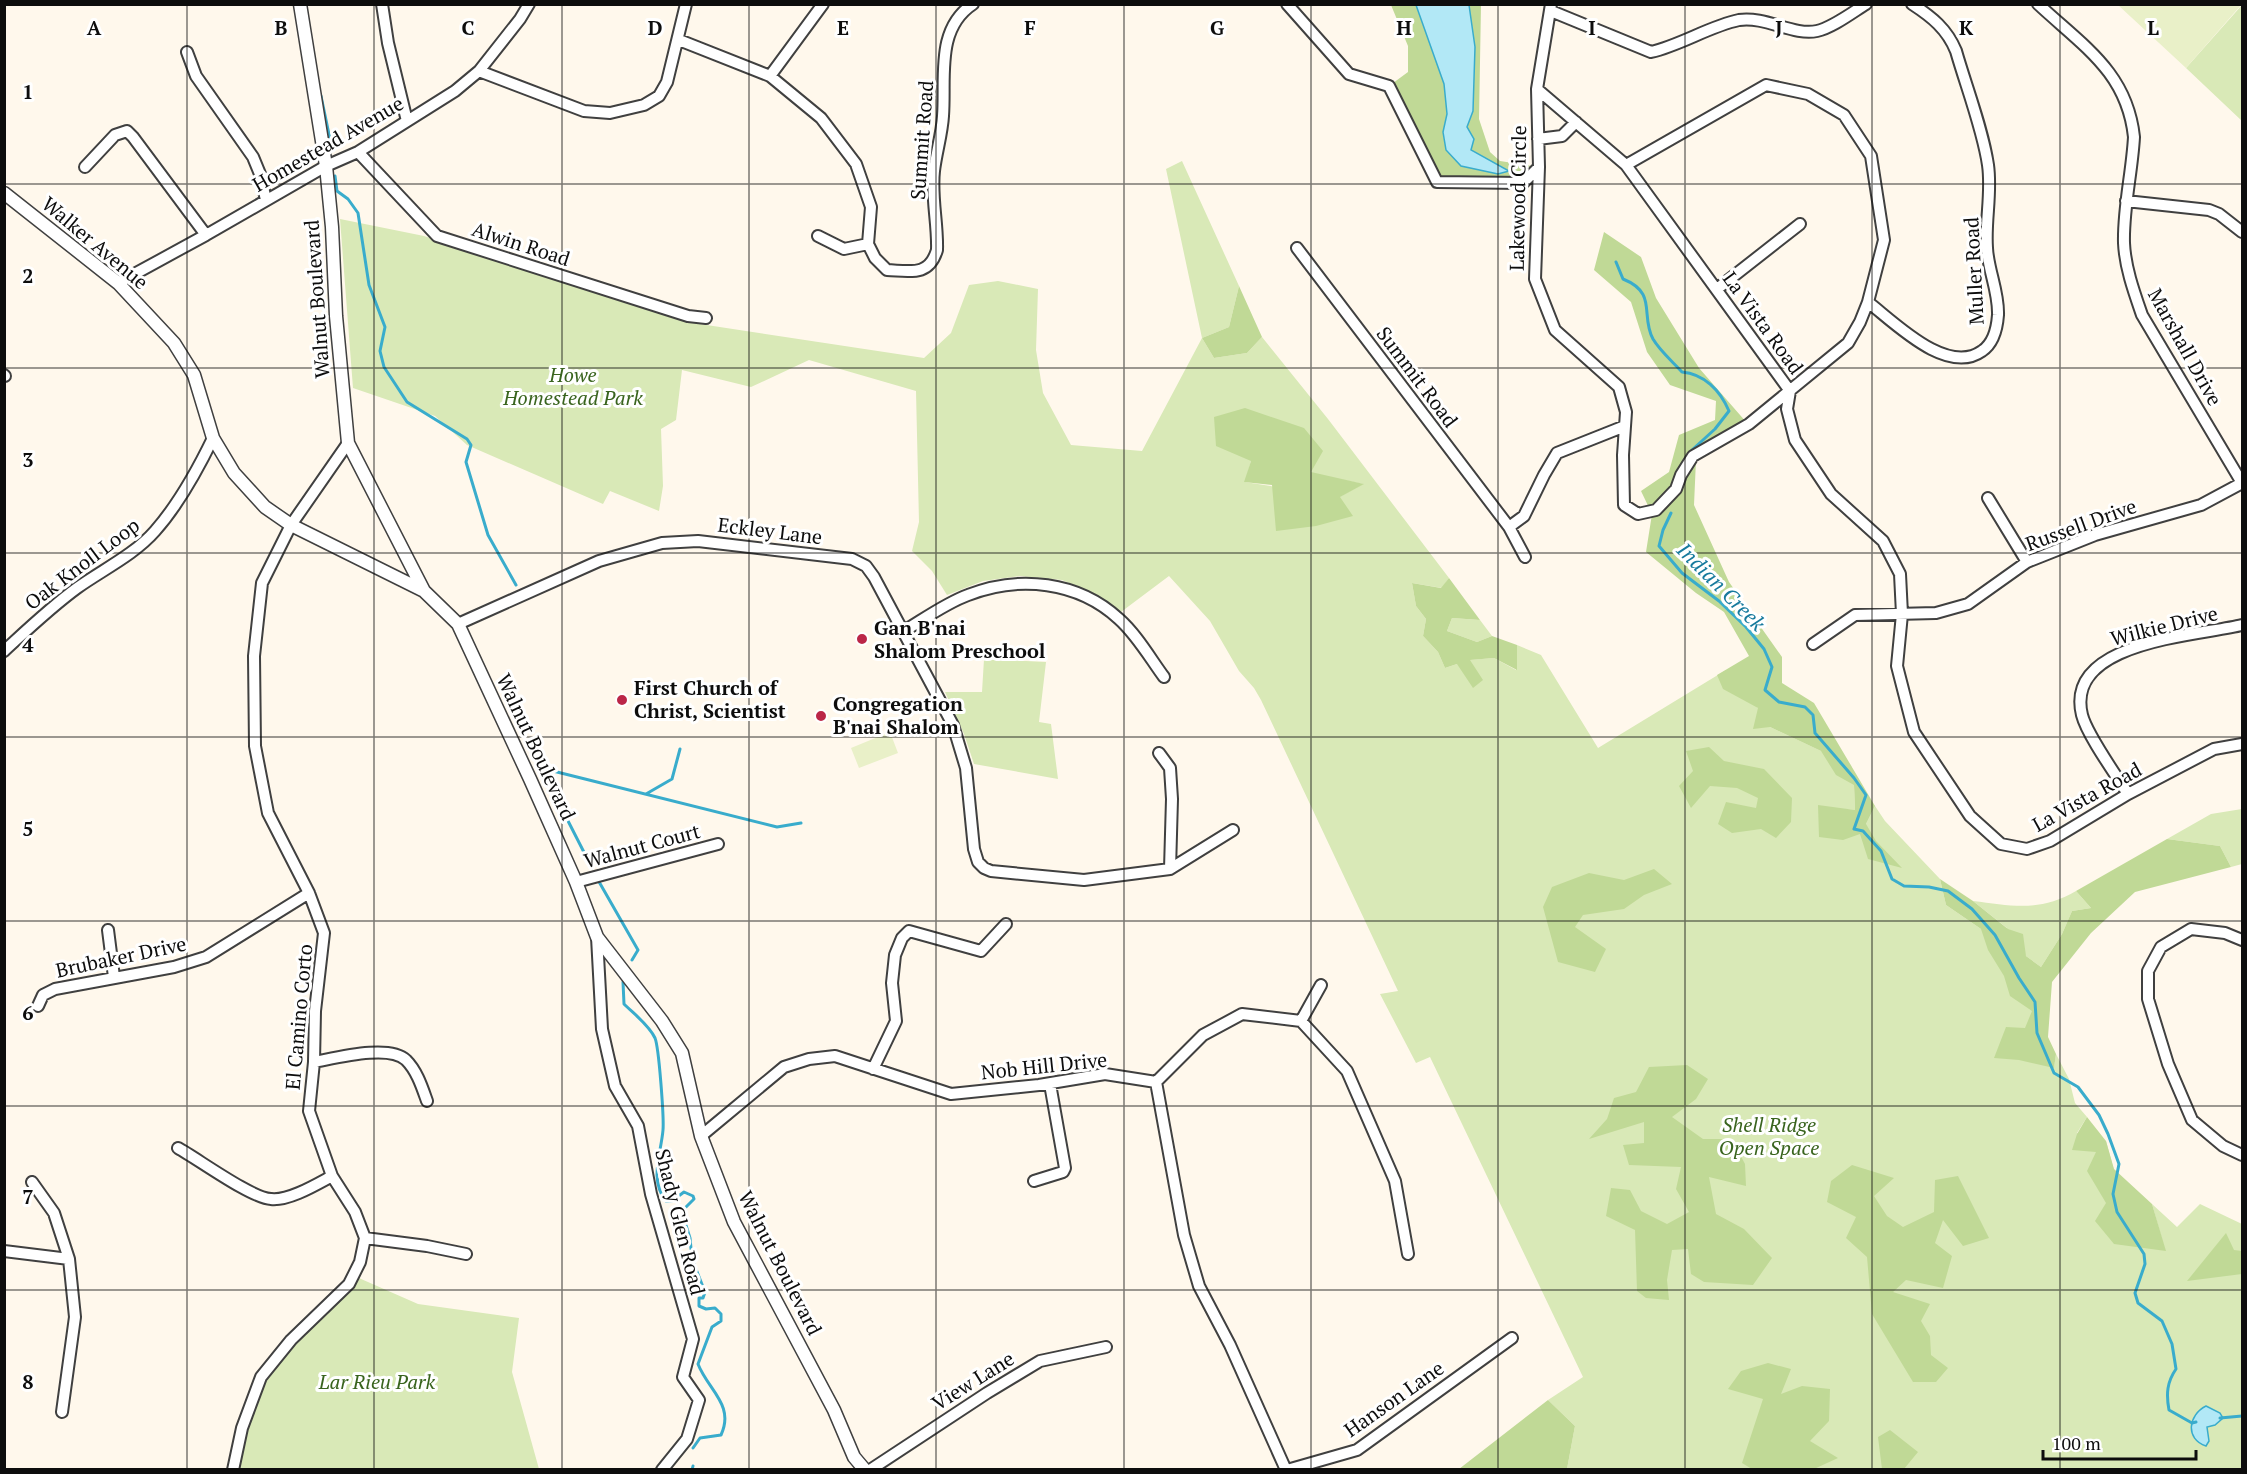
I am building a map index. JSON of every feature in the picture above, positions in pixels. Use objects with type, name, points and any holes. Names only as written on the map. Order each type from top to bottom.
[{"type":"street","name":"Walnut Boulevard","points":[[300,4],[326,166],[348,443],[424,591],[458,624],[517,749],[576,882],[597,937],[662,1021],[682,1053],[701,1136],[734,1222],[834,1410],[854,1457],[865,1470]]},
{"type":"street","points":[[382,4],[388,43],[407,121]]},
{"type":"street","name":"Homestead Avenue","points":[[118,283],[326,166],[358,152],[455,91],[479,71],[529,4]]},
{"type":"street","points":[[479,71],[584,111],[610,113],[644,105],[659,96],[667,82],[686,4]]},
{"type":"street","points":[[770,76],[823,4]]},
{"type":"street","name":"Summit Road","points":[[868,244],[875,258],[887,270],[926,269],[934,260],[937,242],[934,172],[944,117],[945,47],[954,27],[973,4]]},
{"type":"street","points":[[1287,4],[1349,74],[1389,86],[1437,182],[1523,183],[1539,168]]},
{"type":"street","points":[[1551,8],[1651,52],[1668,48],[1736,21],[1749,19],[1804,31],[1820,31],[1866,4]]},
{"type":"street","name":"Muller Road","points":[[1868,302],[1918,342],[1948,356],[1972,357],[1990,344],[1996,331],[1998,314],[1996,294],[1987,248],[1990,196],[1984,148],[1950,37],[1938,22],[1912,4]]},
{"type":"street","name":"Marshall Drive","points":[[2038,4],[2107,68],[2124,96],[2134,137],[2124,246],[2134,294],[2142,315],[2242,483]]},
{"type":"street","name":"Lakewood Circle","points":[[1551,8],[1537,89],[1539,168],[1535,279],[1555,330],[1619,387],[1626,412],[1624,505],[1638,514],[1656,510],[1676,489],[1681,475],[1694,456],[1749,424],[1848,343],[1868,302],[1884,240],[1871,156],[1844,115],[1808,94],[1766,86],[1626,165]]},
{"type":"street","points":[[679,40],[770,76],[821,118],[856,164],[871,207],[868,244],[844,249],[818,236]]},
{"type":"street","points":[[187,52],[196,76],[253,158],[260,174],[266,200]]},
{"type":"street","name":"La Vista Road","points":[[1537,89],[1626,165],[1790,391],[1787,409],[1795,440],[1831,494],[1883,542],[1900,574],[1902,614],[1897,666],[1914,732],[1970,816],[2001,844],[2027,849],[2050,841],[2128,794],[2214,749],[2242,744]]},
{"type":"street","points":[[1538,139],[1562,136],[1576,122]]},
{"type":"street","points":[[85,167],[116,135],[126,132],[133,137],[207,235]]},
{"type":"street","name":"Alwin Road","points":[[358,152],[437,236],[688,316],[706,318]]},
{"type":"street","name":"Walker Avenue","points":[[4,193],[118,283],[174,343],[194,375],[213,438],[234,473],[265,507],[291,525],[424,591]]},
{"type":"street","points":[[2127,201],[2209,210],[2219,214],[2242,232]]},
{"type":"street","points":[[1717,289],[1800,224]]},
{"type":"street","name":"Summit Road","points":[[1297,248],[1509,527],[1526,557]]},
{"type":"street","points":[[1509,527],[1524,516],[1557,453],[1625,426]]},
{"type":"street","name":"Oak Knoll Loop","points":[[4,651],[30,626],[155,531],[195,474],[213,438]]},
{"type":"street","name":"El Camino Corto","points":[[348,443],[291,525],[261,583],[254,656],[255,746],[268,813],[309,893],[324,933],[315,1011],[314,1062],[309,1111],[332,1176],[355,1212],[365,1238]]},
{"type":"street","name":"Russell Drive","points":[[1813,644],[1855,615],[1936,613],[1968,604],[2027,562],[2095,535],[2201,505],[2242,483]]},
{"type":"street","points":[[1988,498],[2027,562]]},
{"type":"street","name":"Eckley Lane","points":[[458,624],[599,561],[662,543],[698,541],[852,559],[866,566],[874,577],[953,725],[966,768],[974,849],[978,862],[984,868],[1006,874],[1084,880],[1170,869]]},
{"type":"street","points":[[904,631],[967,595],[1008,584],[1048,584],[1094,600],[1119,619],[1164,677]]},
{"type":"street","name":"Wilkie Drive","points":[[2128,794],[2082,716],[2081,697],[2091,673],[2097,666],[2115,655],[2183,635],[2242,625]]},
{"type":"street","points":[[1159,753],[1170,768],[1172,799],[1170,869]]},
{"type":"street","points":[[1170,869],[1233,830]]},
{"type":"street","name":"Walnut Court","points":[[576,882],[718,844]]},
{"type":"street","name":"Brubaker Drive","points":[[38,1006],[43,994],[56,989],[174,967],[206,957],[309,893]]},
{"type":"street","points":[[873,1069],[896,1022],[892,983],[895,956],[902,938],[909,931],[981,951],[1006,924]]},
{"type":"street","points":[[2242,940],[2224,933],[2191,929],[2161,947],[2148,971],[2148,999],[2168,1064],[2192,1120],[2223,1146],[2242,1155]]},
{"type":"street","points":[[108,930],[114,977]]},
{"type":"street","name":"Shady Glen Road","points":[[597,937],[602,1029],[615,1086],[638,1126],[651,1194],[693,1339],[683,1377],[699,1400],[687,1439],[662,1470]]},
{"type":"street","points":[[1301,1021],[1321,986]]},
{"type":"street","points":[[1286,1470],[1230,1345],[1199,1286],[1184,1235],[1156,1082],[1203,1035],[1242,1014],[1301,1021],[1347,1071],[1395,1181],[1408,1254]]},
{"type":"street","points":[[314,1062],[354,1054],[381,1052],[404,1058],[419,1078],[427,1101]]},
{"type":"street","name":"Nob Hill Drive","points":[[701,1136],[784,1067],[809,1059],[835,1056],[951,1094],[1050,1084],[1105,1074],[1156,1082]]},
{"type":"street","points":[[1034,1181],[1063,1172],[1065,1168],[1050,1084]]},
{"type":"street","points":[[178,1148],[244,1189],[272,1199],[303,1192],[332,1176]]},
{"type":"street","points":[[32,1182],[54,1213],[69,1259],[75,1317],[62,1412]]},
{"type":"street","points":[[233,1470],[242,1428],[261,1377],[291,1340],[349,1284],[360,1262],[365,1238],[466,1254]]},
{"type":"street","points":[[4,1251],[69,1259]]},
{"type":"street","name":"Hanson Lane","points":[[1286,1470],[1357,1450],[1512,1338]]},
{"type":"street","name":"View Lane","points":[[870,1470],[1040,1361],[1106,1347]]},
{"type":"green space","points":[[2118,4],[2242,4],[2186,68],[2118,5]]},
{"type":"green space","points":[[1391,5],[1416,5],[1444,84],[1447,114],[1443,132],[1446,150],[1508,171],[1471,150],[1467,127],[1473,111],[1475,47],[1469,5],[1481,5],[1479,119],[1490,152],[1500,161],[1539,167],[1523,183],[1437,182],[1389,86],[1408,72],[1408,46]]},
{"type":"green space","points":[[2242,5],[2242,121],[2186,68]]},
{"type":"green space","points":[[1182,161],[1239,286],[1229,327],[1202,338],[1166,169]]},
{"type":"green space","name":"Shell Ridge Open Space","points":[[340,219],[424,236],[687,322],[924,358],[951,333],[969,285],[998,281],[1038,289],[1036,350],[1043,393],[1071,445],[1142,451],[1202,338],[1214,358],[1247,353],[1262,337],[1328,419],[1449,578],[1442,588],[1412,583],[1416,606],[1426,619],[1423,636],[1438,652],[1445,668],[1469,660],[1494,658],[1516,670],[1517,645],[1541,655],[1598,748],[1726,670],[1758,708],[1770,727],[1851,765],[1855,810],[1842,809],[1838,827],[1866,824],[1875,806],[1885,821],[1940,879],[1946,905],[1981,929],[2007,928],[1973,901],[2014,906],[2038,905],[2063,898],[2076,891],[2091,908],[2072,911],[2062,934],[2041,967],[2026,956],[2009,929],[2054,1067],[2056,1054],[2069,1079],[2075,1103],[2087,1117],[2077,1133],[2106,1141],[2131,1233],[2165,1250],[2152,1204],[2177,1227],[2200,1204],[2242,1224],[2242,1251],[2235,1251],[2242,1255],[2242,1469],[1567,1469],[1575,1426],[1548,1400],[1583,1377],[1430,1057],[1416,1063],[1380,994],[1398,991],[1261,700],[1239,671],[1210,621],[1169,576],[1121,612],[1093,593],[1062,580],[1020,576],[983,581],[947,595],[932,571],[912,551],[919,522],[916,391],[809,360],[751,387],[682,370],[676,420],[661,429],[663,486],[659,511],[610,491],[603,504],[467,445],[435,416],[353,388]],"holes":[[[1251,461],[1363,484],[1339,497],[1245,482]]]},
{"type":"green space","points":[[1604,232],[1641,257],[1656,298],[1699,368],[1747,423],[1696,460],[1694,505],[1729,582],[1782,657],[1782,683],[1814,703],[1875,806],[1866,824],[1876,841],[1902,868],[1868,859],[1860,834],[1843,840],[1819,837],[1818,805],[1855,810],[1854,785],[1836,775],[1821,751],[1770,727],[1753,729],[1758,708],[1723,689],[1717,675],[1749,656],[1724,612],[1696,593],[1646,552],[1652,514],[1641,491],[1669,472],[1679,435],[1715,420],[1716,401],[1670,385],[1647,352],[1631,302],[1594,270]]},
{"type":"green space","points":[[1239,286],[1262,337],[1247,353],[1214,358],[1202,338],[1229,327]]},
{"type":"green space","points":[[1245,408],[1304,428],[1323,451],[1311,472],[1364,484],[1340,497],[1353,516],[1316,526],[1276,531],[1272,485],[1244,482],[1251,461],[1216,446],[1214,417]]},
{"type":"green space","points":[[1449,578],[1480,620],[1452,618],[1447,631],[1477,642],[1492,636],[1517,645],[1517,670],[1494,658],[1470,660],[1483,680],[1473,688],[1457,664],[1445,668],[1438,652],[1423,636],[1426,619],[1416,606],[1412,583],[1441,588]]},
{"type":"green space","points":[[1452,618],[1480,620],[1492,636],[1477,642],[1447,631]]},
{"type":"green space","points":[[984,659],[1046,662],[1039,722],[1051,724],[1058,779],[974,764],[964,734],[945,692],[982,692]]},
{"type":"green space","points":[[890,732],[898,753],[859,768],[851,748]]},
{"type":"green space","points":[[1709,747],[1724,761],[1764,769],[1792,798],[1791,822],[1776,838],[1761,829],[1732,833],[1718,824],[1726,802],[1756,808],[1758,798],[1737,788],[1710,786],[1691,808],[1679,786],[1693,771],[1686,751]]},
{"type":"green space","points":[[2242,809],[2242,864],[2231,867],[2220,846],[2167,839],[2211,814]]},
{"type":"green space","points":[[2167,839],[2220,846],[2231,867],[2135,892],[2091,933],[2052,982],[2048,1037],[2056,1054],[2054,1068],[2019,1060],[1994,1058],[2006,1027],[2025,1028],[2032,1011],[2010,996],[2004,976],[1988,950],[1981,929],[1946,905],[1940,879],[1973,901],[2008,929],[2023,934],[2026,956],[2041,967],[2062,934],[2072,911],[2091,908],[2076,891]]},
{"type":"green space","points":[[1654,869],[1672,884],[1644,895],[1624,909],[1583,915],[1575,927],[1606,949],[1595,972],[1558,962],[1543,907],[1552,887],[1589,873],[1624,880]]},
{"type":"green space","points":[[1687,1065],[1708,1079],[1696,1099],[1672,1117],[1703,1139],[1732,1139],[1745,1164],[1746,1186],[1709,1177],[1716,1214],[1744,1229],[1772,1258],[1753,1285],[1704,1282],[1691,1274],[1688,1249],[1672,1250],[1667,1280],[1669,1300],[1646,1298],[1637,1291],[1635,1230],[1606,1216],[1611,1188],[1630,1190],[1641,1211],[1667,1224],[1689,1212],[1676,1189],[1681,1167],[1629,1165],[1623,1145],[1644,1143],[1644,1122],[1589,1139],[1607,1119],[1614,1098],[1636,1092],[1649,1067]]},
{"type":"green space","points":[[2087,1117],[2106,1141],[2114,1169],[2152,1204],[2166,1251],[2114,1244],[2095,1221],[2106,1203],[2087,1171],[2096,1152],[2072,1150],[2077,1134]]},
{"type":"green space","points":[[1852,1165],[1894,1178],[1874,1196],[1887,1216],[1903,1227],[1934,1212],[1935,1180],[1958,1176],[1989,1238],[1963,1246],[1943,1220],[1935,1243],[1952,1256],[1943,1288],[1906,1280],[1893,1292],[1930,1304],[1921,1321],[1930,1336],[1931,1355],[1948,1368],[1936,1382],[1913,1382],[1872,1314],[1867,1257],[1846,1238],[1856,1217],[1827,1202],[1831,1181]]},
{"type":"green space","points":[[2226,1233],[2234,1250],[2242,1251],[2242,1274],[2187,1281]]},
{"type":"green space","name":"Lar Rieu Park","points":[[352,1275],[418,1304],[519,1318],[512,1372],[539,1469],[233,1470],[261,1377]]},
{"type":"green space","points":[[1768,1363],[1791,1369],[1781,1394],[1802,1386],[1830,1389],[1829,1421],[1810,1441],[1838,1458],[1814,1469],[1752,1469],[1742,1463],[1763,1399],[1728,1389],[1741,1371]]},
{"type":"green space","points":[[1548,1400],[1575,1426],[1567,1469],[1459,1469]]},
{"type":"green space","points":[[1890,1430],[1918,1452],[1904,1469],[1882,1469],[1878,1437]]},
{"type":"water","points":[[1416,5],[1469,5],[1475,47],[1473,111],[1467,127],[1474,139],[1471,150],[1509,171],[1498,174],[1461,166],[1446,150],[1443,132],[1447,114],[1444,84]]},
{"type":"water","points":[[2206,1406],[2220,1413],[2223,1418],[2215,1425],[2207,1427],[2209,1441],[2206,1446],[2195,1438],[2191,1427],[2195,1415]]},
{"type":"waterway","points":[[321,96],[331,144]]},
{"type":"waterway","points":[[335,176],[337,191],[348,199],[358,213],[369,285],[385,327],[380,351],[384,367],[407,402],[467,439],[471,445],[466,462],[488,535],[516,585]]},
{"type":"waterway","name":"Indian Creek","points":[[1616,262],[1623,279],[1641,291],[1646,305],[1649,330],[1656,343],[1682,372],[1690,373],[1710,384],[1721,396],[1729,411],[1715,429],[1692,450]]},
{"type":"waterway","name":"Indian Creek","points":[[1671,513],[1659,546],[1682,573],[1719,601],[1746,627],[1764,649],[1772,667],[1765,690],[1779,702],[1805,707],[1813,715],[1815,733],[1866,795],[1854,829],[1863,831],[1881,851],[1892,879],[1904,886],[1929,887],[1948,891],[1972,909],[1995,935],[2035,1002],[2037,1033],[2054,1073],[2078,1087],[2099,1115],[2108,1134],[2119,1164],[2113,1194],[2117,1212],[2144,1254],[2145,1264],[2135,1293],[2138,1303],[2162,1321],[2172,1344],[2176,1369],[2168,1388],[2169,1410],[2192,1423],[2196,1422]]},
{"type":"waterway","points":[[537,749],[536,758],[592,868]]},
{"type":"waterway","points":[[646,794],[672,779],[680,749]]},
{"type":"waterway","points":[[541,768],[777,827],[801,823]]},
{"type":"waterway","points":[[598,880],[638,950],[632,960]]},
{"type":"waterway","points":[[623,982],[624,1004],[649,1029],[657,1044],[663,1123],[657,1167],[658,1184],[666,1201],[672,1201],[684,1192],[693,1196],[694,1199],[684,1209],[683,1216],[690,1238],[692,1259],[705,1292],[703,1298],[699,1298],[699,1306],[706,1309],[715,1308],[721,1314],[721,1321],[712,1327],[698,1364],[723,1406],[724,1424],[721,1435],[700,1438],[693,1448]]},
{"type":"waterway","name":"Indian Creek","points":[[2220,1418],[2242,1416]]},
{"type":"waterway","points":[[692,1470],[693,1466]]},
{"type":"place","name":"Gan B'nai Shalom Preschool","points":[[862,639]]},
{"type":"place","name":"First Church of Christ, Scientist","points":[[622,700]]},
{"type":"place","name":"Congregation B'nai Shalom","points":[[821,716]]},
{"type":"park label","name":"Howe Homestead Park","points":[[573,386]]}]
